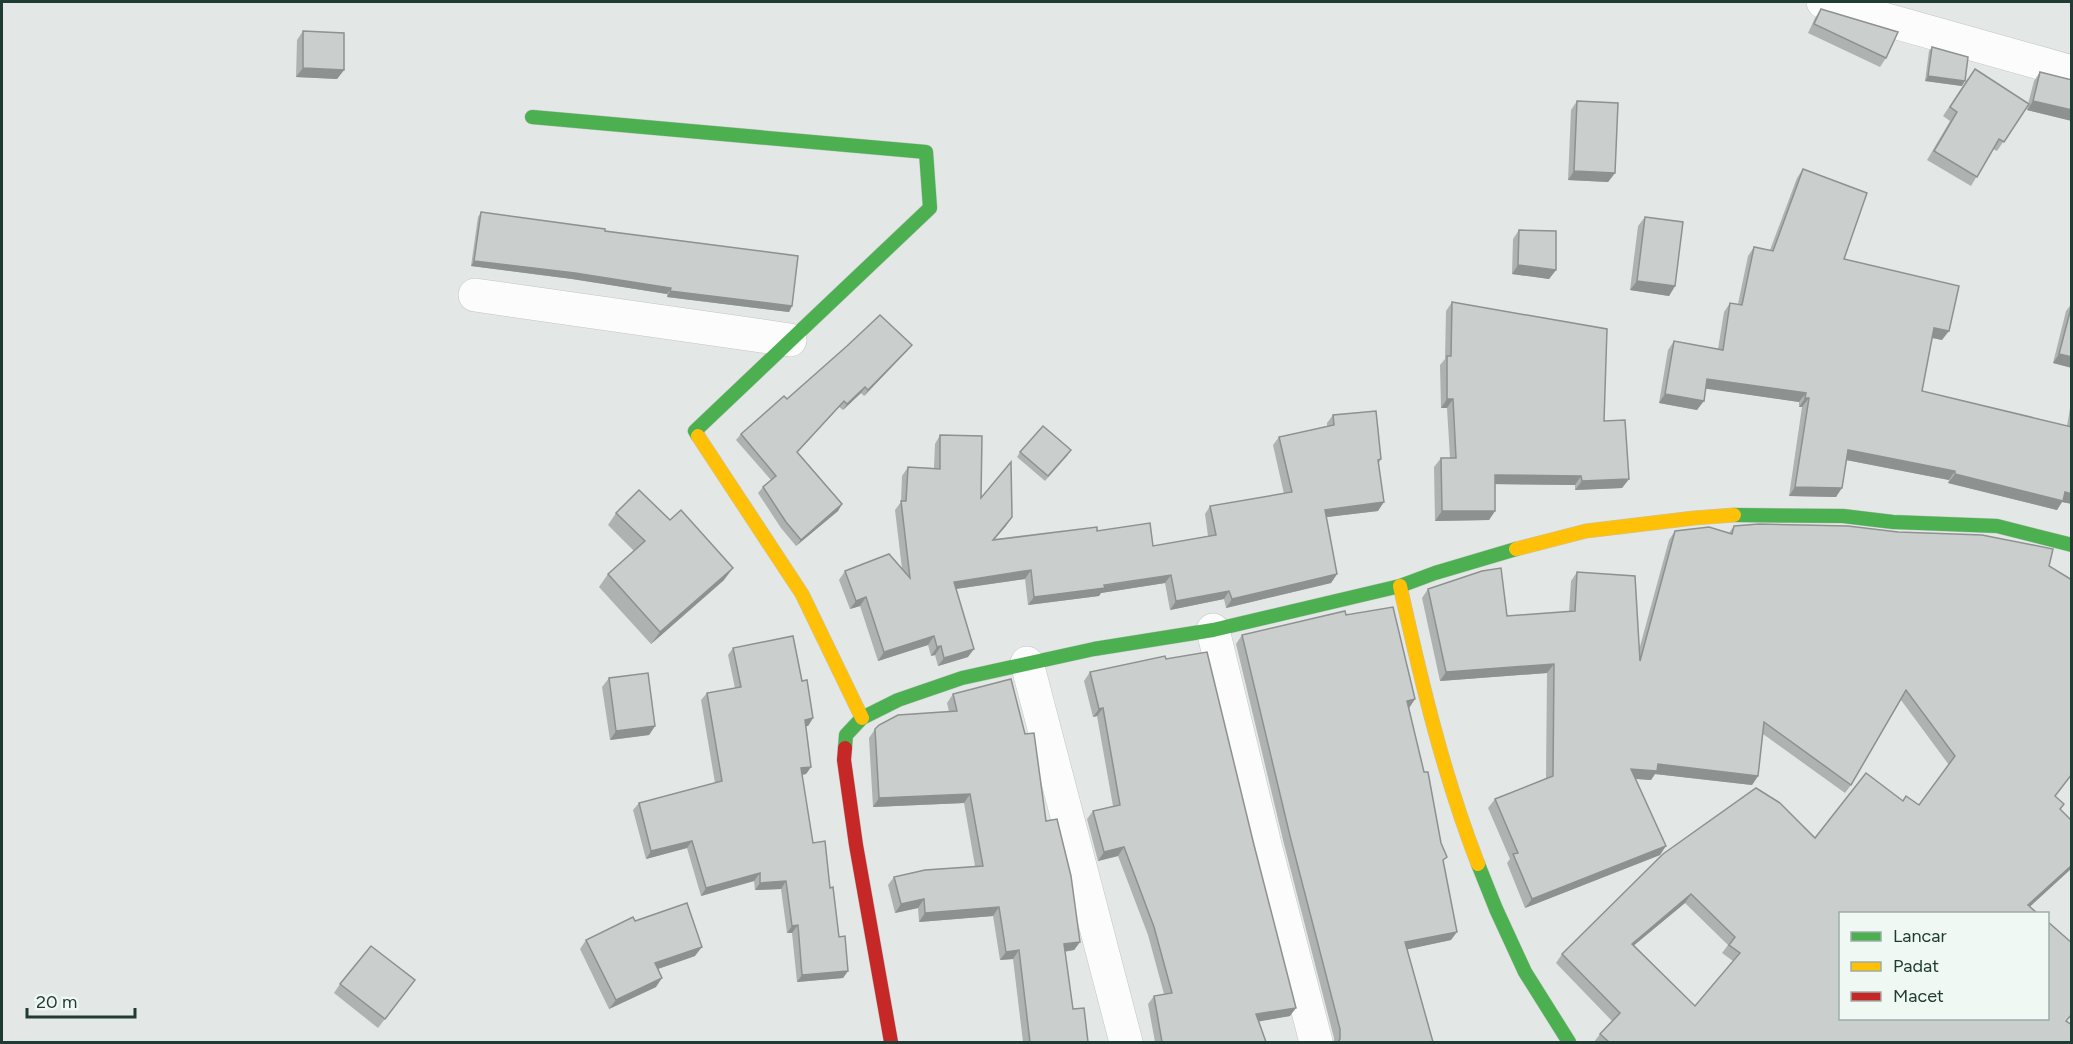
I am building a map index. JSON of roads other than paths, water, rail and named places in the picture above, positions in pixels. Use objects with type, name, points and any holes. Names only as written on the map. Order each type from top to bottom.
[{"type":"street","points":[[1823,2],[2072,72]]},
{"type":"street","points":[[532,117],[926,152],[930,208],[695,431],[802,594],[862,718]]},
{"type":"street","points":[[475,295],[790,340]]},
{"type":"street","points":[[891,1042],[856,845],[844,760],[846,735],[862,718],[898,700],[962,678],[1027,663],[1094,649],[1214,630],[1400,586],[1492,555],[1586,531],[1694,518],[1752,514],[1843,516],[1893,522],[1997,525],[2072,545]]},
{"type":"street","points":[[1400,586],[1422,685],[1462,823],[1526,972],[1569,1042]]},
{"type":"street","points":[[1214,630],[1266,849],[1316,1042]]},
{"type":"street","points":[[1027,663],[1126,1042]]}]
